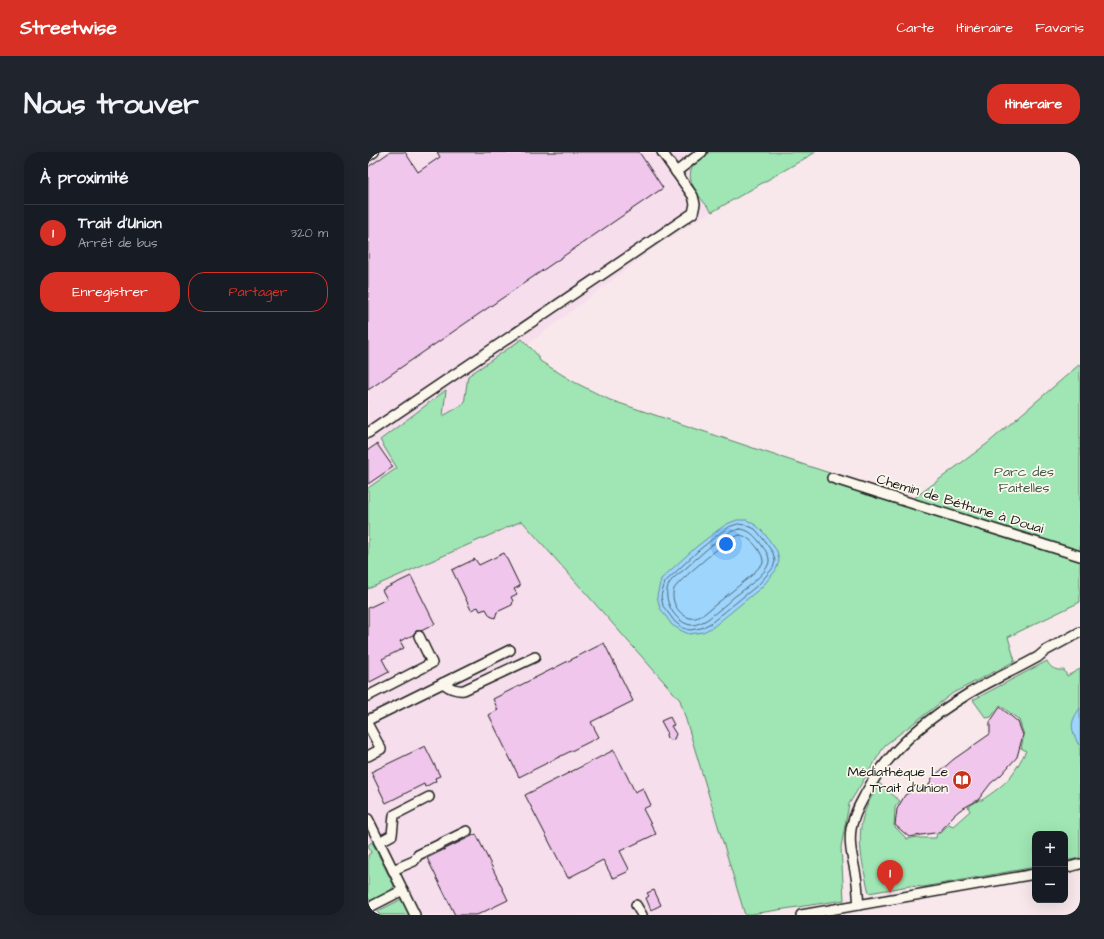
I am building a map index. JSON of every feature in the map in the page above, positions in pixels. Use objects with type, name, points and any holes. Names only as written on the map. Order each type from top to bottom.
[{"type":"street","points":[[368,156],[374,152]]},
{"type":"street","points":[[368,433],[693,213],[695,204],[693,196],[662,152]]},
{"type":"street","points":[[676,172],[702,152]]},
{"type":"street","name":"Chemin de Béthune à Douai","points":[[832,478],[1080,556]]},
{"type":"street","points":[[859,905],[857,883],[850,850],[851,829],[857,808],[880,770],[915,732],[945,709],[968,694],[1038,657],[1080,632]]},
{"type":"street","points":[[368,696],[432,663],[419,636]]},
{"type":"street","points":[[368,720],[510,650]]},
{"type":"street","points":[[443,683],[450,688],[464,690],[535,657]]},
{"type":"street","points":[[368,725],[381,749],[368,756]]},
{"type":"street","points":[[379,842],[392,835],[394,815],[429,797]]},
{"type":"street","points":[[368,819],[371,834],[379,842],[415,915]]},
{"type":"street","points":[[393,870],[414,861],[418,855],[467,831]]},
{"type":"street","points":[[1068,867],[1080,864]]},
{"type":"street","points":[[801,915],[1032,875]]},
{"type":"street","points":[[369,915],[368,910],[403,890]]},
{"type":"street","points":[[636,905],[642,915]]},
{"type":"shaded area","points":[[368,152],[816,152],[719,207],[661,243],[527,345],[446,435],[680,700],[745,915],[368,915]]},
{"type":"green space","points":[[709,152],[816,152],[712,212],[695,190],[690,177],[694,164]]},
{"type":"green space","name":"Parc des Faitelles","points":[[522,339],[535,352],[540,361],[574,382],[610,400],[771,454],[913,499],[988,443],[1080,364],[1080,602],[1008,637],[1015,661],[953,693],[885,745],[849,804],[841,847],[844,900],[745,915],[680,700],[522,521],[368,589],[368,488],[397,468],[380,440],[446,390],[443,416],[464,404],[468,376]]},
{"type":"green space","points":[[1047,661],[1050,666],[1058,670],[1064,670],[1067,676],[1080,669],[1080,858],[1068,860],[1068,831],[1032,831],[1032,868],[923,887],[909,886],[869,893],[861,852],[861,831],[866,807],[879,783],[900,801],[895,807],[894,826],[907,839],[918,837],[936,838],[937,833],[940,833],[949,824],[953,826],[970,811],[968,807],[979,800],[982,800],[1008,780],[1026,751],[1021,748],[1024,735],[1019,720],[1000,705],[991,717],[986,718],[973,700]]},
{"type":"green space","points":[[372,842],[394,886],[390,891],[370,901],[368,896],[368,855],[371,853],[368,845]]},
{"type":"green space","points":[[402,899],[409,915],[379,915],[378,911]]},
{"type":"water","points":[[737,520],[747,520],[757,526],[764,533],[777,551],[779,561],[776,570],[762,587],[713,627],[703,632],[689,634],[682,631],[672,625],[660,608],[657,596],[661,579],[696,547],[727,524]]},
{"type":"water","points":[[1080,708],[1080,745],[1078,744],[1072,726],[1074,718]]},
{"type":"building","points":[[390,152],[405,152],[418,172],[440,157],[437,152],[639,152],[663,188],[368,390],[368,167]]},
{"type":"building","points":[[377,444],[393,467],[368,484],[368,450]]},
{"type":"building","points":[[504,553],[520,586],[514,589],[517,594],[511,597],[513,601],[512,605],[497,612],[495,618],[490,616],[486,609],[480,611],[478,607],[471,610],[452,570],[475,559],[479,565]]},
{"type":"building","points":[[411,576],[435,624],[421,631],[416,631],[413,635],[400,641],[404,648],[382,659],[389,672],[368,683],[368,608],[387,599],[382,590]]},
{"type":"building","points":[[604,643],[633,701],[591,722],[599,737],[519,777],[489,715],[498,710],[493,699]]},
{"type":"building","name":"Médiathèque Le Trait d'Union","points":[[1000,707],[1018,722],[1023,735],[1017,757],[1001,775],[991,783],[978,800],[960,810],[940,832],[909,837],[895,825],[897,809],[905,795],[914,790],[928,787],[932,778],[954,759],[990,734],[990,722]]},
{"type":"building","points":[[670,717],[674,725],[671,726],[676,734],[674,739],[671,740],[667,738],[667,732],[661,721]]},
{"type":"building","points":[[425,746],[440,776],[435,778],[436,781],[425,787],[424,784],[386,803],[371,772]]},
{"type":"building","points":[[614,750],[635,792],[643,788],[651,805],[643,809],[656,834],[620,851],[629,869],[627,872],[614,878],[612,877],[603,860],[568,878],[525,795]]},
{"type":"building","points":[[476,834],[508,900],[477,915],[455,915],[427,858]]},
{"type":"building","points":[[654,890],[661,905],[651,910],[646,898],[649,896],[647,893]]},
{"type":"place","name":"Médiathèque Le Trait d'Union","points":[[962,780]]},
{"type":"place","name":"Trait d'Union","points":[[890,893]]}]
